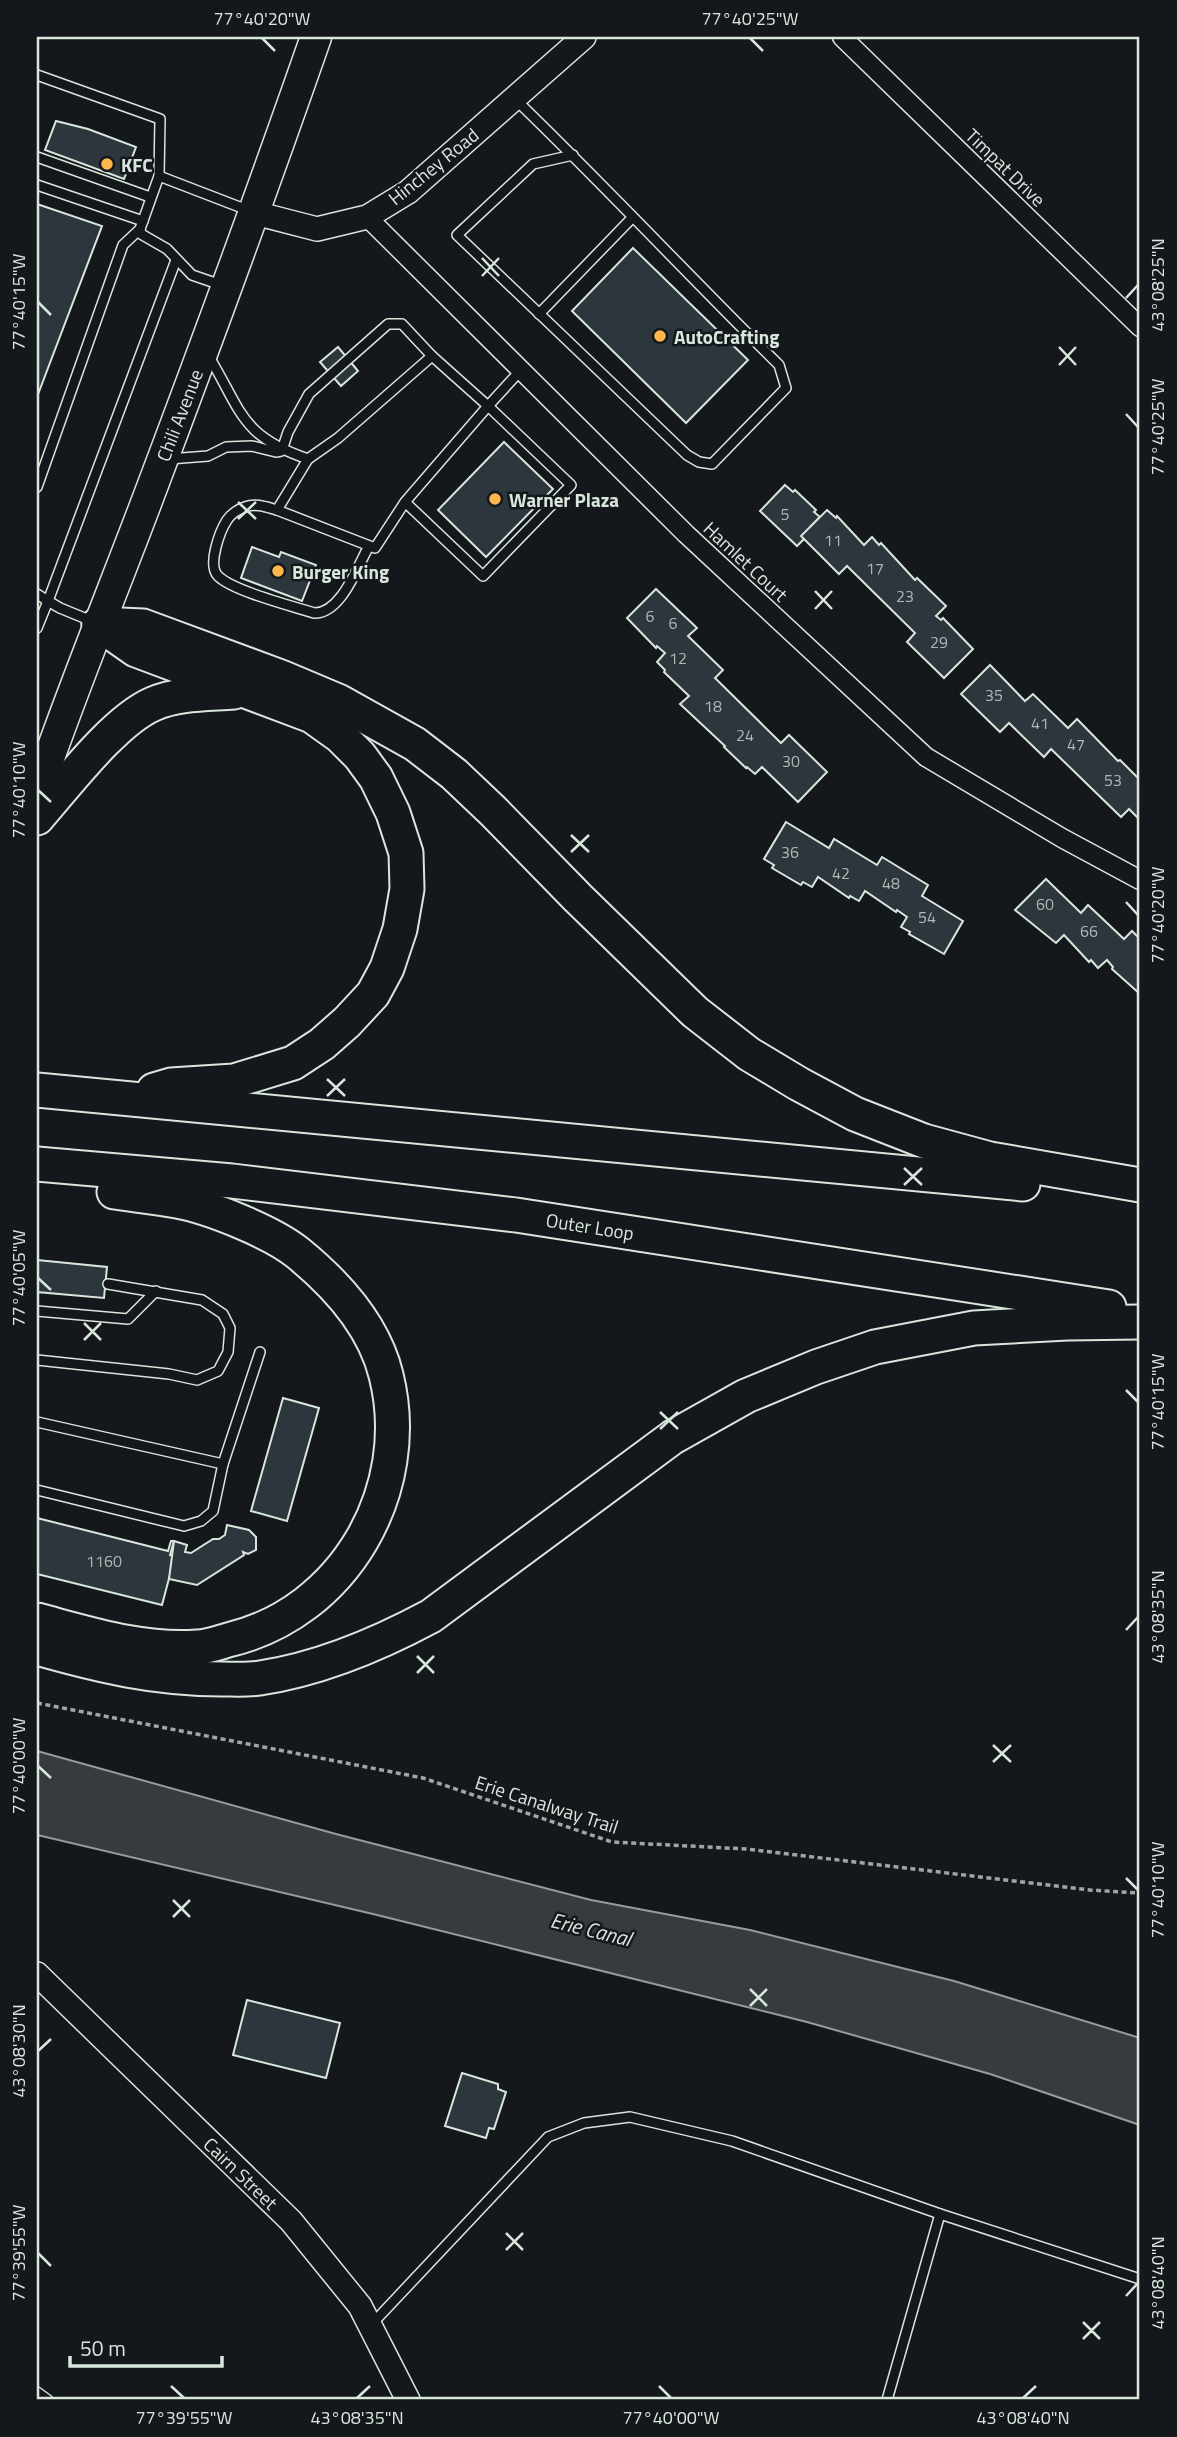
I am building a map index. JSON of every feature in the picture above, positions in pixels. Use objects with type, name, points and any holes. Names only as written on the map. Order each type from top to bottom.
[{"type":"highway","points":[[99,624],[136,650],[312,716],[340,736],[376,778],[393,813],[406,853],[407,888],[400,929],[387,968],[373,994],[323,1044],[293,1063],[234,1081],[172,1085],[118,1099]]},
{"type":"highway","points":[[99,624],[143,625],[281,677],[338,701],[415,744],[454,774],[493,811],[695,1012],[749,1054],[799,1084],[855,1114],[923,1142],[990,1159],[1140,1185]]},
{"type":"highway","points":[[37,818],[121,725],[153,704],[180,696],[243,691]]},
{"type":"highway","points":[[37,1090],[1140,1195]]},
{"type":"highway","name":"Outer Loop","points":[[37,1164],[232,1181],[516,1214],[1140,1312]]},
{"type":"highway","points":[[37,1175],[86,1188],[180,1201],[262,1232],[296,1251],[353,1307],[372,1341],[386,1374],[392,1411],[393,1446],[379,1502],[357,1552],[313,1600],[283,1619],[249,1635],[200,1647],[159,1648],[119,1642],[37,1620]]},
{"type":"highway","points":[[37,1648],[107,1668],[212,1679],[258,1679],[343,1657],[387,1640],[431,1616],[673,1437],[746,1396],[875,1347],[974,1328],[1140,1322]]},
{"type":"main road","name":"Chili Avenue","points":[[37,792],[47,751],[162,460],[255,213],[316,37]]},
{"type":"street","name":"Hinchey Road","points":[[255,213],[317,229],[367,217],[408,192],[584,37]]},
{"type":"street","name":"Timpat Drive","points":[[842,37],[1140,327]]},
{"type":"street","name":"Hamlet Court","points":[[367,217],[686,534],[926,757],[1062,838],[1140,880]]},
{"type":"street","name":"Cairn Street","points":[[37,1974],[291,2221],[360,2306],[408,2400]]},
{"type":"lane","points":[[37,75],[160,119],[159,176],[141,225],[141,234],[167,249],[192,275],[227,287]]},
{"type":"lane","points":[[514,98],[573,155],[779,365],[786,388],[712,464],[699,462],[687,455],[457,235],[533,164],[573,155]]},
{"type":"lane","points":[[37,157],[150,197]]},
{"type":"lane","points":[[159,176],[255,213]]},
{"type":"lane","points":[[37,185],[141,225]]},
{"type":"lane","points":[[539,313],[632,218]]},
{"type":"lane","points":[[37,487],[123,245],[141,225]]},
{"type":"lane","points":[[37,628],[176,260]]},
{"type":"lane","points":[[282,450],[288,432],[309,394],[388,324],[402,324],[432,356],[571,485],[483,576],[405,502]]},
{"type":"lane","points":[[204,348],[242,416],[264,439],[282,450],[308,459]]},
{"type":"lane","points":[[277,510],[308,459],[338,438],[432,356]]},
{"type":"lane","points":[[369,546],[342,597],[331,609],[322,613],[314,613],[235,586],[216,575],[213,566],[213,556],[228,519],[250,506],[260,505],[277,510],[369,546],[374,548],[405,502],[521,370]]},
{"type":"lane","points":[[162,460],[208,456],[226,447],[253,446],[276,452],[282,450]]},
{"type":"lane","points":[[37,594],[60,608],[99,624]]},
{"type":"lane","points":[[37,1360],[169,1374],[197,1380],[218,1371],[228,1352],[230,1328],[223,1314],[202,1300],[108,1284]]},
{"type":"lane","points":[[37,1311],[128,1320],[156,1291]]},
{"type":"lane","points":[[37,1490],[184,1526],[201,1521],[213,1511],[223,1464],[260,1352]]},
{"type":"lane","points":[[37,1422],[223,1464]]},
{"type":"lane","points":[[371,2326],[548,2137],[584,2123],[629,2117],[732,2141],[940,2214],[1140,2279]]},
{"type":"lane","points":[[887,2400],[940,2214]]},
{"type":"lane","points":[[37,2392],[48,2400]]},
{"type":"path","name":"Erie Canalway Trail","points":[[37,1703],[423,1778],[612,1842],[746,1849],[1090,1890],[1140,1893]]},
{"type":"water","name":"Erie Canal","points":[[37,1751],[336,1834],[591,1900],[750,1930],[954,1981],[1140,2038],[1140,2125],[990,2074],[807,2022],[373,1914],[37,1835]]},
{"type":"building","name":"KFC","points":[[56,121],[88,129],[136,147],[124,179],[45,150]]},
{"type":"building","points":[[37,204],[102,226],[37,397]]},
{"type":"building","name":"AutoCrafting","points":[[633,248],[748,360],[686,423],[572,311]]},
{"type":"building","points":[[338,347],[358,371],[341,386],[320,362]]},
{"type":"building","name":"Warner Plaza","points":[[504,442],[553,489],[486,557],[438,510]]},
{"type":"building","points":[[785,485],[793,492],[795,490],[820,517],[810,527],[813,530],[797,546],[760,511]]},
{"type":"building","points":[[827,510],[836,518],[837,516],[864,545],[872,537],[879,545],[881,543],[915,580],[917,578],[946,606],[936,616],[941,620],[943,618],[973,649],[944,678],[907,642],[915,633],[847,566],[839,574],[801,536]]},
{"type":"building","name":"Burger King","points":[[252,547],[279,557],[281,552],[316,565],[302,601],[241,578]]},
{"type":"building","points":[[656,589],[697,628],[688,636],[723,670],[715,678],[781,743],[789,735],[827,772],[798,802],[762,767],[755,774],[746,768],[680,704],[689,696],[657,662],[665,653],[657,646],[656,648],[627,618]]},
{"type":"building","points":[[990,665],[1025,701],[1033,694],[1068,728],[1077,719],[1140,780],[1140,820],[1129,809],[1121,817],[1051,749],[1044,757],[1009,723],[1000,732],[961,694]]},
{"type":"building","points":[[786,822],[829,848],[834,839],[877,865],[882,857],[928,885],[922,896],[963,921],[944,954],[909,934],[910,932],[901,927],[907,917],[865,891],[859,901],[850,896],[849,898],[818,877],[812,887],[803,882],[801,885],[772,868],[774,865],[764,859]]},
{"type":"building","points":[[1046,879],[1081,913],[1088,905],[1124,939],[1132,931],[1140,939],[1140,994],[1112,969],[1107,960],[1098,968],[1064,935],[1056,943],[1015,910]]},
{"type":"building","points":[[37,1260],[107,1267],[104,1298],[37,1292]]},
{"type":"building","points":[[283,1398],[319,1408],[287,1521],[251,1511]]},
{"type":"building","points":[[37,1518],[168,1551],[171,1541],[174,1541],[170,1555],[173,1556],[172,1567],[162,1605],[37,1574]]},
{"type":"building","points":[[227,1525],[249,1530],[256,1537],[256,1550],[248,1554],[243,1552],[244,1555],[197,1585],[169,1579],[174,1541],[187,1545],[185,1552],[191,1553],[225,1535]]},
{"type":"building","points":[[247,2000],[340,2023],[326,2078],[233,2055]]},
{"type":"building","points":[[462,2073],[498,2084],[498,2089],[506,2092],[494,2129],[489,2128],[486,2138],[445,2126]]},
{"type":"place","name":"KFC","points":[[107,164]]},
{"type":"place","name":"AutoCrafting","points":[[660,336]]},
{"type":"place","name":"Warner Plaza","points":[[495,499]]},
{"type":"place","name":"Burger King","points":[[278,571]]}]
